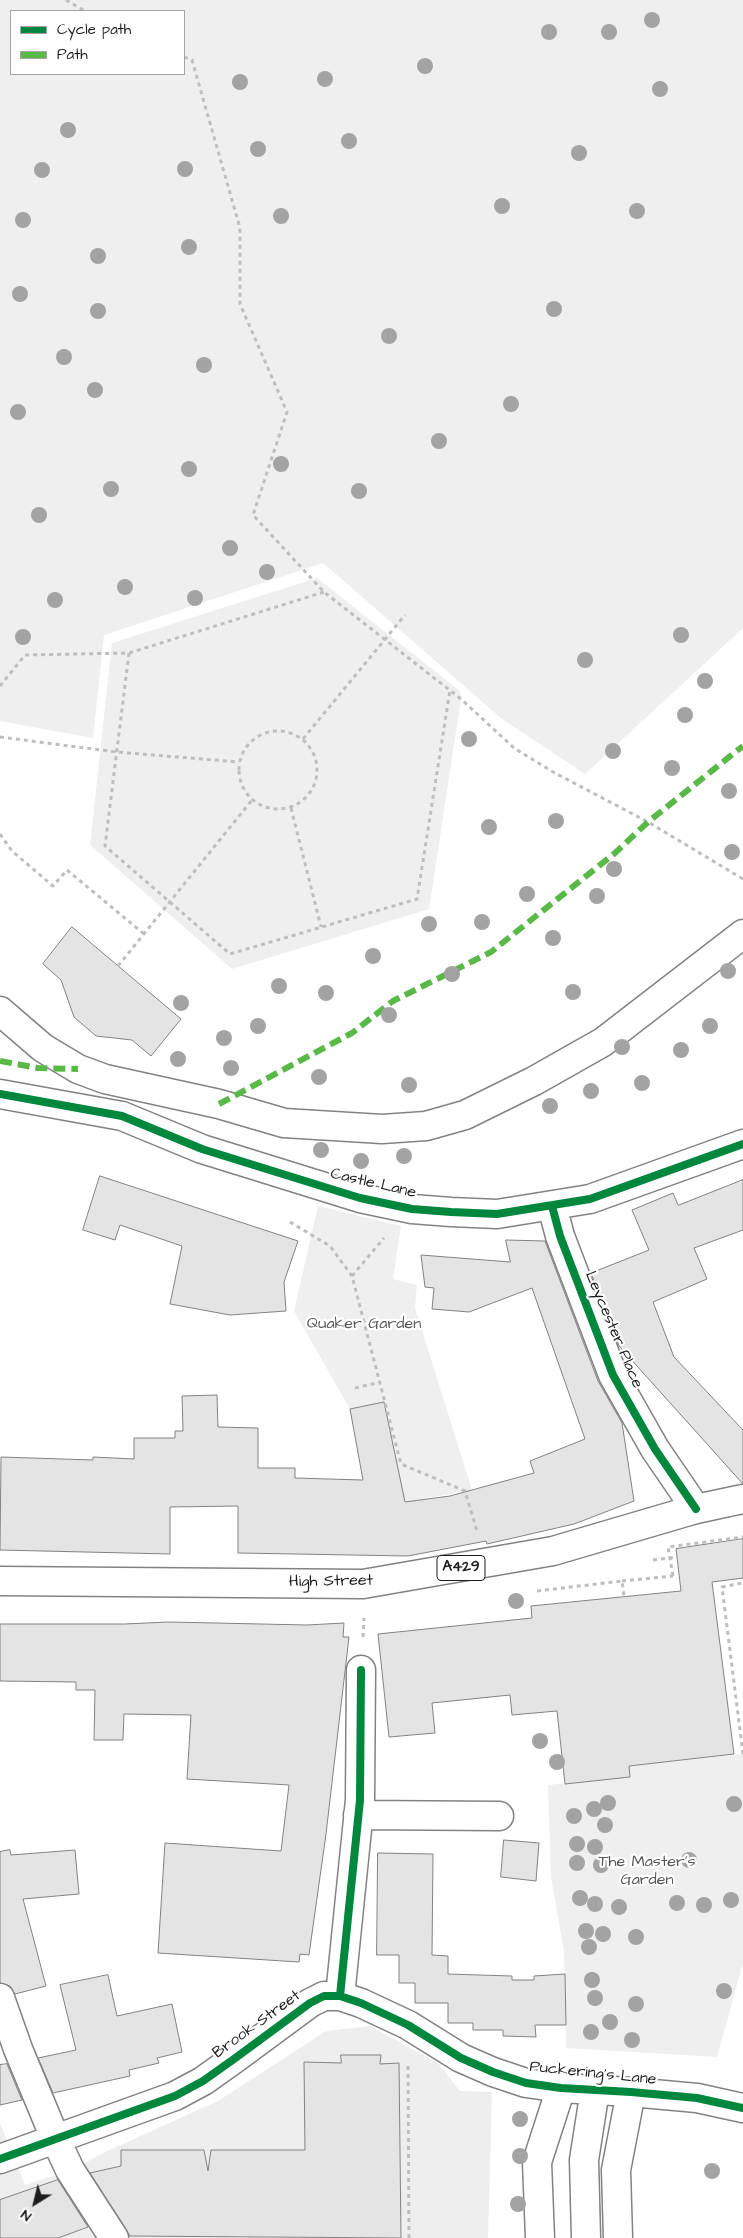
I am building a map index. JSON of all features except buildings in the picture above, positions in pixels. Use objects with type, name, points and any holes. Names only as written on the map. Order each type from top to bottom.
[{"type":"street","points":[[0,1012],[43,1048],[78,1069],[105,1079],[219,1104],[284,1123],[382,1129],[426,1126],[465,1115],[534,1082],[603,1042],[743,934]]},
{"type":"street","name":"Castle Lane","points":[[0,1094],[122,1116],[202,1149],[360,1198],[393,1205],[451,1212],[497,1214],[590,1199],[743,1144]]},
{"type":"street","name":"Leycester Place","points":[[552,1206],[560,1236],[613,1374],[655,1449],[696,1509]]},
{"type":"street","name":"High Street","points":[[0,1581],[363,1584],[553,1551],[696,1509],[743,1499]]},
{"type":"street","points":[[340,1996],[358,1815],[361,1670]]},
{"type":"street","points":[[358,1815],[499,1816]]},
{"type":"street","name":"Brook Street","points":[[0,2159],[175,2096],[203,2081],[310,2003],[324,1996],[340,1996]]},
{"type":"street","name":"Puckering's Lane","points":[[340,1996],[362,2003],[408,2026],[461,2058],[493,2072],[526,2082],[561,2088],[697,2098],[743,2108]]},
{"type":"street","points":[[0,1998],[18,2049],[70,2170],[114,2238]]},
{"type":"street","points":[[540,2238],[537,2162],[561,2088]]},
{"type":"street","points":[[586,2238],[584,2160],[596,2090]]},
{"type":"street","points":[[618,2238],[616,2170],[631,2092]]},
{"type":"path","points":[[66,0],[83,10]]},
{"type":"path","points":[[185,57],[192,60],[240,228],[240,304],[287,412],[253,515],[324,592],[387,639],[450,690],[514,748],[561,776],[648,822],[743,879]]},
{"type":"path","points":[[0,686],[25,655],[129,653],[324,592]]},
{"type":"path","points":[[303,739],[405,615]]},
{"type":"path","points":[[129,653],[105,846],[230,954],[417,899],[450,690]]},
{"type":"path","points":[[278,730],[291,733],[303,739],[311,748],[316,759],[318,771],[316,783],[310,793],[291,808],[270,809],[252,800],[240,783],[239,762],[244,749],[253,739],[265,733],[278,730]]},
{"type":"path","points":[[0,737],[116,752],[239,762]]},
{"type":"path","points":[[118,966],[168,901],[252,800]]},
{"type":"path","points":[[291,808],[321,927]]},
{"type":"path","points":[[0,834],[12,851],[53,886],[67,870],[144,934]]},
{"type":"path","points":[[290,1222],[330,1246],[352,1276],[401,1464],[465,1491],[479,1539]]},
{"type":"path","points":[[352,1276],[384,1239]]},
{"type":"path","points":[[355,1388],[381,1382]]},
{"type":"path","points":[[530,1592],[673,1576],[668,1547],[743,1537]]},
{"type":"path","points":[[622,1581],[624,1596]]},
{"type":"path","points":[[743,1583],[722,1587],[743,1754]]},
{"type":"path","points":[[361,1670],[363,1584]]},
{"type":"path","points":[[408,2026],[410,2238]]},
{"type":"shaded area","points":[[370,2026],[438,2063],[460,2091],[492,2092],[488,2238],[0,2238],[0,2123],[25,2185],[72,2170],[103,2153],[218,2101],[326,2031]]},
{"type":"green space","points":[[0,0],[743,0],[743,628],[585,774],[502,719],[323,563],[104,635],[93,738],[0,721]]},
{"type":"green space","points":[[317,578],[460,691],[461,699],[429,909],[232,969],[90,845],[112,643]]},
{"type":"green space","name":"Quaker Garden","points":[[318,1206],[401,1226],[393,1279],[417,1285],[415,1308],[472,1490],[417,1500],[407,1516],[383,1402],[350,1409],[294,1311]]},
{"type":"green space","name":"The Master's Garden","points":[[743,1754],[743,1963],[717,2057],[566,2048],[564,1951],[551,1877],[548,1785],[630,1777],[629,1766]]},
{"type":"marked path","points":[[219,1104],[352,1033],[393,1001],[491,952],[615,853],[648,822],[743,746]]},
{"type":"marked path","points":[[0,1061],[38,1068],[78,1069]]},
{"type":"cycle path","points":[[0,1094],[122,1116],[202,1149],[360,1198],[412,1209],[451,1212],[497,1214],[590,1199],[743,1144]]},
{"type":"cycle path","points":[[552,1206],[560,1236],[613,1375],[655,1449],[696,1509]]},
{"type":"cycle path","points":[[340,1996],[360,1800],[361,1670]]},
{"type":"cycle path","points":[[0,2159],[175,2096],[203,2081],[310,2003],[324,1996],[340,1996],[361,2003],[408,2025],[461,2058],[493,2072],[526,2083],[561,2088],[697,2098],[743,2108]]}]
